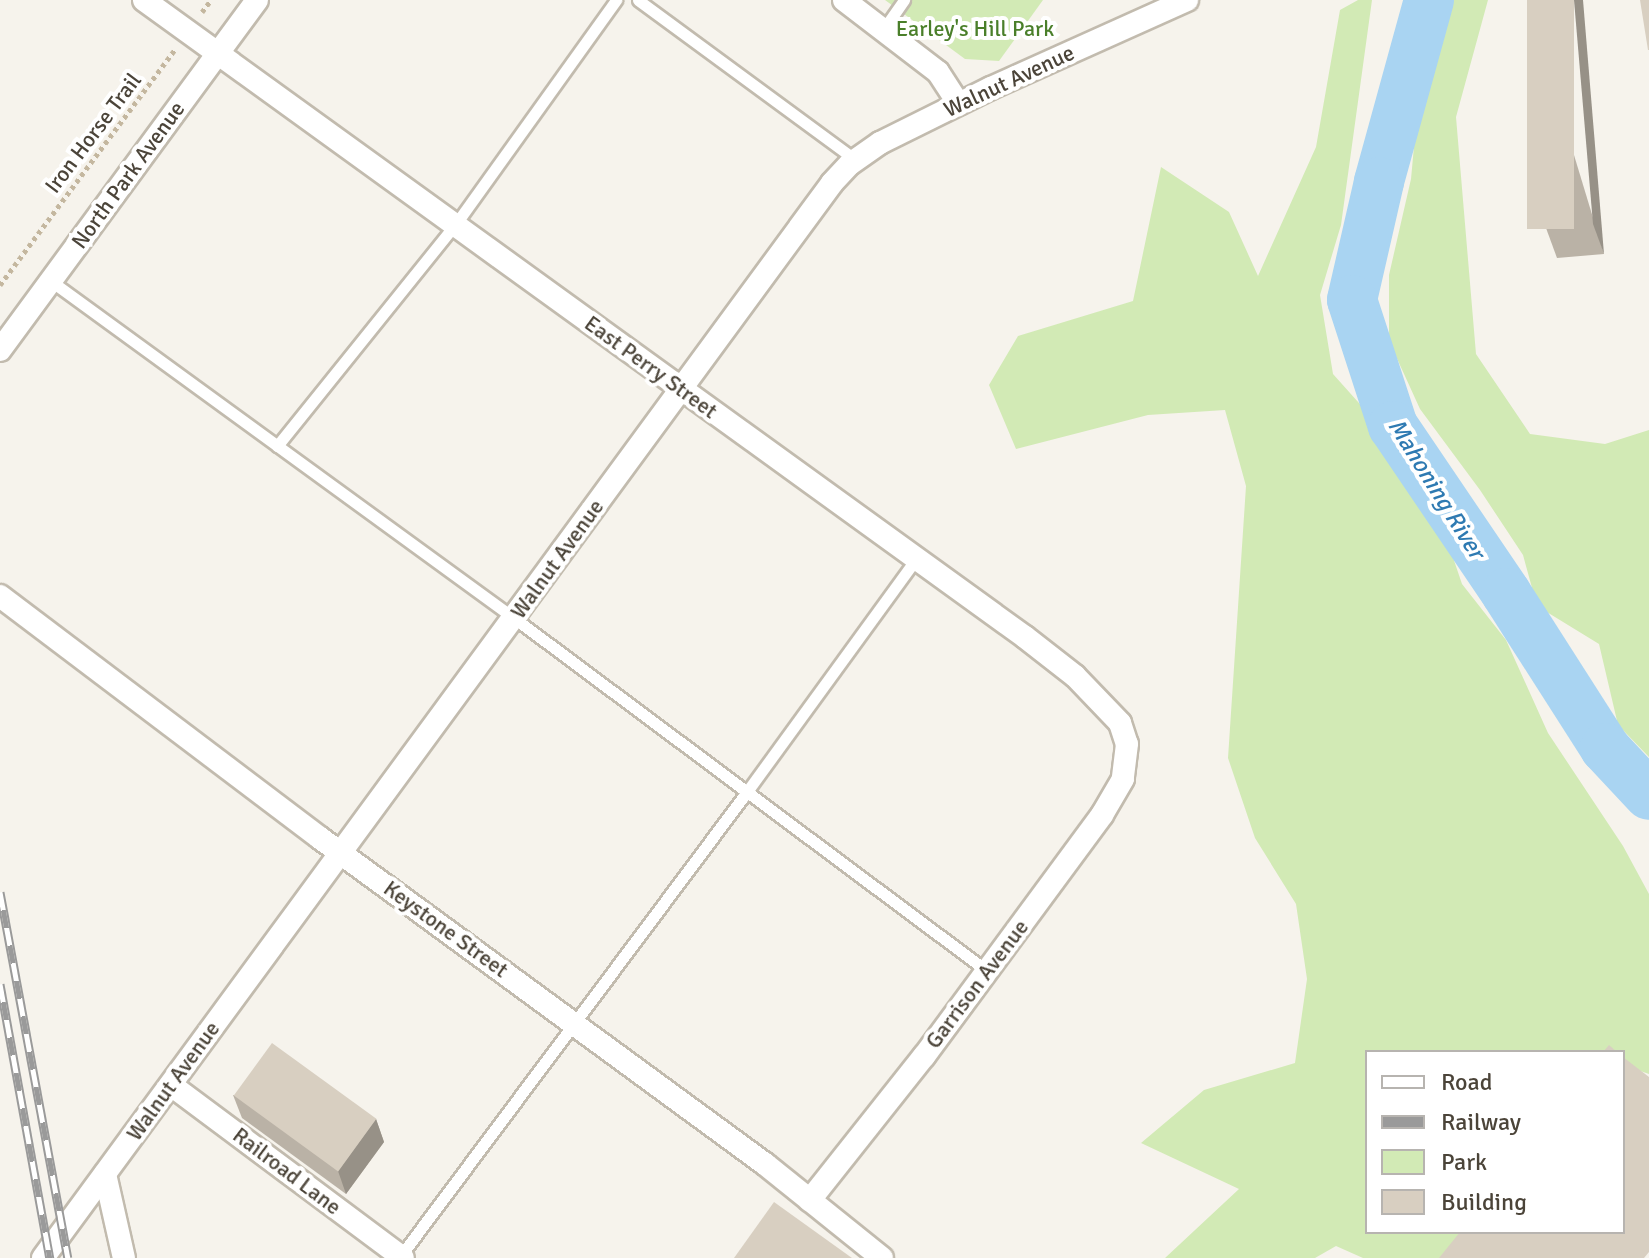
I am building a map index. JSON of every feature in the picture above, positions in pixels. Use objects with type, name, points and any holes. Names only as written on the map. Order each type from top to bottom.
[{"type":"street","name":"East Perry Street","points":[[144,0],[1025,637],[1114,713],[1127,744],[1126,758]]},
{"type":"street","name":"North Park Avenue","points":[[0,350],[257,0]]},
{"type":"street","points":[[844,0],[938,72],[959,104]]},
{"type":"street","name":"Walnut Avenue","points":[[43,1258],[832,183],[880,143],[1187,0]]},
{"type":"street","name":"Keystone Street","points":[[4,599],[810,1200],[882,1258]]},
{"type":"street","name":"Garrison Avenue","points":[[810,1200],[987,971],[1102,815],[1123,779],[1126,758]]},
{"type":"street","name":"Railroad Lane","points":[[171,1085],[401,1257]]},
{"type":"street","points":[[105,1174],[124,1258]]},
{"type":"lane","points":[[277,446],[455,225],[616,0]]},
{"type":"lane","points":[[638,0],[856,160]]},
{"type":"lane","points":[[883,30],[904,0]]},
{"type":"lane","points":[[51,281],[514,618],[987,971]]},
{"type":"lane","points":[[401,1257],[916,559]]},
{"type":"path","name":"Iron Horse Trail","points":[[0,285],[211,0]]},
{"type":"green space","name":"Earley's Hill Park","points":[[885,0],[1043,0],[999,61],[965,59]]},
{"type":"green space","points":[[1358,0],[1372,0],[1341,225],[1320,295],[1333,374],[1367,412],[1441,522],[1462,584],[1506,640],[1548,733],[1623,846],[1649,894],[1649,1074],[1625,1066],[1625,1050],[1365,1050],[1365,1234],[1485,1234],[1467,1258],[1363,1258],[1336,1246],[1315,1258],[1165,1258],[1239,1189],[1141,1143],[1204,1090],[1295,1063],[1307,979],[1296,904],[1255,838],[1228,758],[1246,486],[1225,410],[1148,415],[1016,449],[989,385],[1018,336],[1133,301],[1161,167],[1229,212],[1258,276],[1316,147],[1340,10]]},
{"type":"green space","points":[[1449,0],[1488,0],[1456,117],[1476,354],[1530,434],[1605,444],[1649,430],[1649,757],[1618,725],[1599,644],[1537,606],[1523,555],[1420,409],[1389,341],[1389,275],[1411,179],[1418,103]]},
{"type":"building","points":[[1527,0],[1574,0],[1574,229],[1527,229]]},
{"type":"building","points":[[1640,0],[1649,0],[1649,50],[1648,50]]},
{"type":"building","points":[[272,1043],[376,1119],[338,1171],[234,1096]]},
{"type":"building","points":[[1625,1059],[1649,1077],[1649,1252],[1644,1258],[1439,1258],[1458,1234],[1625,1234]]},
{"type":"building","points":[[774,1202],[852,1258],[734,1258]]},
{"type":"waterway","name":"Mahoning River","points":[[1429,0],[1379,182],[1352,300],[1393,426],[1506,593],[1605,748],[1649,795]]},
{"type":"railway","points":[[0,892],[68,1258]]},
{"type":"railway","points":[[0,984],[50,1258]]}]
